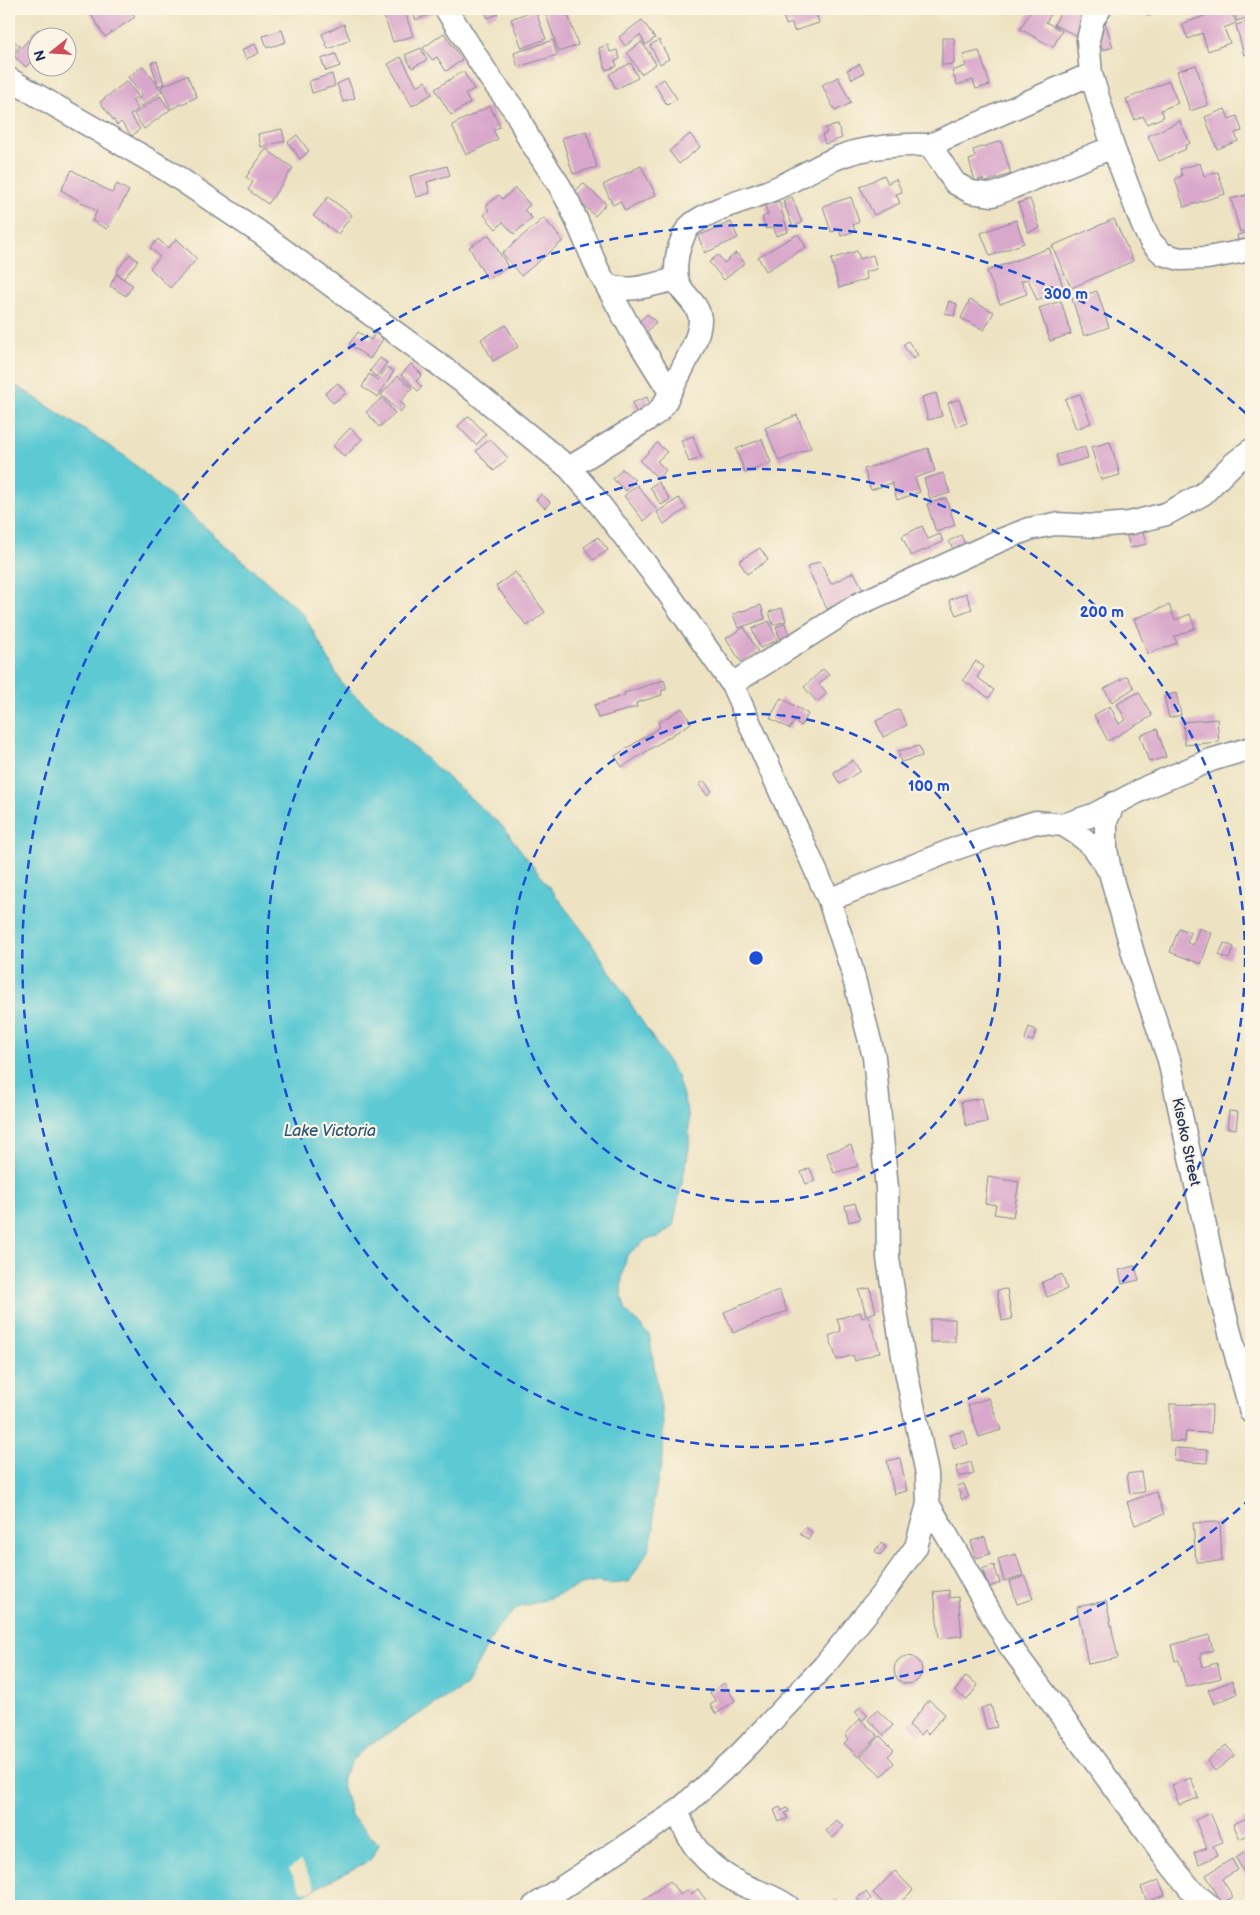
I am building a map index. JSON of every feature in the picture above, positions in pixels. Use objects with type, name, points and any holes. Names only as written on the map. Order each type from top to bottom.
[{"type":"street","points":[[446,9],[490,78],[516,112],[529,139],[559,185],[569,203],[588,250],[630,328],[670,392]]},
{"type":"street","points":[[1100,9],[1093,19],[1088,40],[1090,74],[1113,147],[1151,242],[1162,254],[1180,259],[1207,258],[1251,250]]},
{"type":"street","points":[[569,468],[658,412],[666,403],[698,333],[700,320],[695,304],[681,289],[677,279],[676,265],[681,241],[691,225],[708,214],[778,187],[818,166],[857,151],[894,146],[930,145],[1090,74]]},
{"type":"street","points":[[9,80],[168,171],[259,232],[468,386],[569,468],[590,492],[662,586],[732,684],[829,900],[851,967],[874,1056],[887,1188],[888,1258],[903,1356],[927,1474],[928,1504],[916,1547],[886,1589],[824,1666],[740,1754],[678,1811],[534,1906]]},
{"type":"street","points":[[930,145],[955,183],[971,192],[992,195],[1113,147]]},
{"type":"street","points":[[607,285],[626,290],[677,279]]},
{"type":"street","points":[[732,684],[859,604],[1029,529],[1054,524],[1096,526],[1130,523],[1166,514],[1203,494],[1232,465],[1251,450]]},
{"type":"street","points":[[829,900],[957,848],[1036,822],[1063,825],[1093,815],[1147,787],[1211,760],[1251,748]]},
{"type":"street","name":"Kisoko Street","points":[[1114,803],[1106,821],[1106,849],[1110,876],[1137,968],[1169,1060],[1219,1290],[1251,1412]]},
{"type":"street","name":"Kisoko Street","points":[[1063,825],[1080,835],[1099,853],[1110,876]]},
{"type":"street","points":[[928,1504],[949,1537],[986,1608],[1010,1646],[1171,1865],[1192,1890],[1210,1906]]},
{"type":"street","points":[[678,1811],[684,1831],[698,1851],[717,1869],[739,1883],[763,1892],[788,1906]]},
{"type":"water","name":"Lake Victoria","points":[[9,381],[126,457],[304,615],[342,684],[503,827],[591,942],[677,1076],[689,1117],[689,1148],[673,1226],[659,1237],[647,1239],[627,1255],[622,1277],[621,1292],[626,1311],[649,1334],[663,1421],[663,1456],[653,1503],[654,1528],[648,1551],[629,1582],[610,1584],[596,1582],[581,1585],[544,1600],[517,1608],[497,1628],[466,1685],[369,1745],[352,1760],[341,1780],[351,1816],[379,1845],[370,1860],[282,1906],[9,1906]]},
{"type":"pier","points":[[300,1861],[316,1888],[309,1892],[307,1890],[303,1892],[289,1869]]},
{"type":"building","points":[[89,9],[130,9],[135,17],[105,37]]},
{"type":"building","points":[[404,9],[413,36],[393,42],[383,13]]},
{"type":"building","points":[[411,9],[432,9],[434,13],[416,20]]},
{"type":"building","points":[[484,9],[496,9],[498,14],[488,18]]},
{"type":"building","points":[[544,9],[566,9],[578,45],[559,52]]},
{"type":"building","points":[[781,9],[815,9],[819,23],[794,31],[792,23],[786,25]]},
{"type":"building","points":[[1032,9],[1054,9],[1046,22],[1062,31],[1053,47],[1020,29]]},
{"type":"building","points":[[1062,9],[1083,9],[1089,12],[1078,36],[1054,25]]},
{"type":"building","points":[[1146,9],[1157,9],[1158,13],[1148,16]]},
{"type":"building","points":[[1224,9],[1230,9],[1236,23],[1224,28],[1230,43],[1208,51],[1202,33],[1188,39],[1182,24]]},
{"type":"building","points":[[1233,9],[1247,9],[1250,17],[1237,21]]},
{"type":"building","points":[[535,10],[546,39],[522,48],[511,19]]},
{"type":"building","points":[[642,20],[655,38],[646,45],[640,35],[625,46],[619,37]]},
{"type":"building","points":[[1250,21],[1251,53],[1244,55],[1236,25]]},
{"type":"building","points":[[1105,22],[1113,47],[1103,50],[1094,25]]},
{"type":"building","points":[[344,24],[350,40],[328,49],[322,34]]},
{"type":"building","points":[[282,30],[286,42],[267,48],[263,36]]},
{"type":"building","points":[[444,33],[462,60],[446,71],[437,57],[432,60],[423,48]]},
{"type":"building","points":[[9,37],[20,46],[9,59]]},
{"type":"building","points":[[942,38],[954,38],[954,64],[942,65]]},
{"type":"building","points":[[28,40],[28,65],[26,67],[14,56]]},
{"type":"building","points":[[553,40],[557,55],[518,67],[514,53]]},
{"type":"building","points":[[659,40],[669,59],[660,64],[650,45]]},
{"type":"building","points":[[642,42],[656,64],[641,74],[627,52]]},
{"type":"building","points":[[255,44],[259,53],[246,59],[242,50]]},
{"type":"building","points":[[608,45],[610,52],[617,50],[620,59],[615,61],[617,66],[606,70],[599,48]]},
{"type":"building","points":[[421,48],[427,60],[412,68],[405,55]]},
{"type":"building","points":[[979,51],[990,85],[976,89],[973,80],[957,85],[952,71],[966,66],[963,55]]},
{"type":"building","points":[[336,54],[340,66],[326,71],[321,59]]},
{"type":"building","points":[[401,57],[417,86],[425,81],[432,94],[412,106],[388,64]]},
{"type":"building","points":[[157,61],[164,84],[158,86],[151,63]]},
{"type":"building","points":[[631,63],[638,78],[616,89],[609,74]]},
{"type":"building","points":[[860,64],[864,73],[852,79],[847,70]]},
{"type":"building","points":[[1196,65],[1208,105],[1190,111],[1177,71]]},
{"type":"building","points":[[143,66],[162,91],[141,107],[136,100],[142,96],[128,77]]},
{"type":"building","points":[[463,71],[474,89],[465,94],[470,103],[451,115],[435,89]]},
{"type":"building","points":[[332,74],[335,86],[312,93],[309,81]]},
{"type":"building","points":[[187,75],[197,97],[171,109],[161,87]]},
{"type":"building","points":[[838,77],[851,103],[835,111],[822,85]]},
{"type":"building","points":[[348,79],[355,98],[343,102],[337,84]]},
{"type":"building","points":[[664,79],[677,99],[667,105],[655,85]]},
{"type":"building","points":[[127,81],[138,96],[132,100],[138,109],[130,115],[140,129],[132,136],[121,122],[117,125],[100,102]]},
{"type":"building","points":[[1169,81],[1178,103],[1161,110],[1164,117],[1147,124],[1143,116],[1135,120],[1126,99]]},
{"type":"building","points":[[160,96],[170,110],[144,129],[134,114]]},
{"type":"building","points":[[490,106],[500,127],[493,130],[498,139],[466,155],[452,125]]},
{"type":"building","points":[[1225,109],[1229,119],[1237,116],[1242,131],[1235,133],[1238,141],[1217,149],[1205,117]]},
{"type":"building","points":[[1180,121],[1190,143],[1185,146],[1186,149],[1159,161],[1148,136]]},
{"type":"building","points":[[838,125],[842,138],[825,144],[822,135],[827,133],[825,128]]},
{"type":"building","points":[[282,129],[285,141],[261,147],[258,134]]},
{"type":"building","points":[[586,131],[597,167],[573,174],[562,138]]},
{"type":"building","points":[[690,134],[700,147],[679,164],[669,151]]},
{"type":"building","points":[[297,135],[309,151],[300,159],[288,142]]},
{"type":"building","points":[[1001,141],[1011,174],[984,183],[983,179],[975,181],[969,160],[975,158],[973,150]]},
{"type":"building","points":[[266,149],[293,168],[268,204],[248,190],[253,182],[246,177]]},
{"type":"building","points":[[1200,163],[1204,176],[1218,172],[1225,194],[1184,207],[1175,179],[1182,176],[1180,169]]},
{"type":"building","points":[[447,166],[450,175],[427,182],[430,193],[416,197],[410,176]]},
{"type":"building","points":[[641,166],[656,195],[625,211],[620,201],[613,205],[603,185]]},
{"type":"building","points":[[72,170],[112,193],[117,184],[129,191],[107,229],[92,221],[97,211],[61,190]]},
{"type":"building","points":[[884,175],[888,183],[896,179],[902,192],[896,194],[900,203],[874,215],[860,187]]},
{"type":"building","points":[[583,183],[606,204],[595,216],[572,195]]},
{"type":"building","points":[[515,188],[530,205],[524,210],[532,218],[514,234],[503,222],[496,229],[484,215],[489,210],[486,206],[499,195],[503,199]]},
{"type":"building","points":[[1250,194],[1251,229],[1240,232],[1231,199]]},
{"type":"building","points":[[328,197],[352,215],[338,234],[313,216]]},
{"type":"building","points":[[792,197],[802,223],[793,227],[783,201]]},
{"type":"building","points":[[851,197],[859,222],[853,225],[855,231],[841,236],[839,230],[831,232],[823,206]]},
{"type":"building","points":[[1030,199],[1040,228],[1028,232],[1018,203]]},
{"type":"building","points":[[779,201],[788,232],[776,236],[774,227],[766,229],[762,217],[768,215],[765,206]]},
{"type":"building","points":[[544,218],[563,241],[521,276],[502,253]]},
{"type":"building","points":[[1114,219],[1133,261],[1071,288],[1052,246]]},
{"type":"building","points":[[1016,220],[1024,243],[990,256],[981,233]]},
{"type":"building","points":[[731,222],[738,238],[705,253],[698,236]]},
{"type":"building","points":[[1251,232],[1251,243],[1239,246],[1237,235]]},
{"type":"building","points":[[798,234],[806,247],[766,271],[758,257]]},
{"type":"building","points":[[489,235],[508,267],[487,279],[469,247]]},
{"type":"building","points":[[158,239],[168,248],[177,239],[197,259],[170,288],[150,268],[160,257],[150,248]]},
{"type":"building","points":[[1049,248],[1064,289],[1037,300],[1028,279],[1021,281],[1027,294],[1000,304],[987,271]]},
{"type":"building","points":[[857,251],[860,259],[873,255],[877,269],[865,272],[867,279],[839,288],[831,259]]},
{"type":"building","points":[[736,253],[745,263],[724,280],[709,262],[718,255],[724,263]]},
{"type":"building","points":[[130,254],[138,261],[123,279],[116,272]]},
{"type":"building","points":[[116,274],[133,285],[126,296],[110,286]]},
{"type":"building","points":[[1097,291],[1109,327],[1084,336],[1072,299]]},
{"type":"building","points":[[970,300],[994,312],[984,330],[961,318]]},
{"type":"building","points":[[949,301],[957,304],[954,316],[945,313]]},
{"type":"building","points":[[1061,301],[1071,334],[1050,341],[1039,308]]},
{"type":"building","points":[[647,314],[656,322],[647,332],[638,323]]},
{"type":"building","points":[[506,325],[518,347],[493,361],[481,339]]},
{"type":"building","points":[[358,332],[371,340],[375,333],[383,339],[370,359],[349,344]]},
{"type":"building","points":[[908,341],[918,355],[913,359],[903,345]]},
{"type":"building","points":[[380,358],[387,363],[376,377],[370,371]]},
{"type":"building","points":[[411,364],[422,375],[416,381],[422,387],[418,391],[401,375]]},
{"type":"building","points":[[387,367],[394,371],[378,397],[362,387],[369,374],[378,380]]},
{"type":"building","points":[[398,376],[412,388],[400,402],[405,406],[400,412],[381,395]]},
{"type":"building","points":[[338,383],[346,393],[333,403],[325,393]]},
{"type":"building","points":[[936,393],[942,416],[928,420],[922,397]]},
{"type":"building","points":[[1080,394],[1091,423],[1076,429],[1065,399]]},
{"type":"building","points":[[647,397],[652,411],[638,417],[632,403]]},
{"type":"building","points":[[382,398],[395,413],[379,427],[366,412]]},
{"type":"building","points":[[959,399],[967,423],[956,427],[948,403]]},
{"type":"building","points":[[797,415],[811,448],[779,461],[765,428]]},
{"type":"building","points":[[469,416],[486,434],[476,445],[458,426]]},
{"type":"building","points":[[350,428],[362,439],[345,457],[333,446]]},
{"type":"building","points":[[693,436],[701,458],[689,462],[681,440]]},
{"type":"building","points":[[490,439],[508,458],[494,471],[476,451]]},
{"type":"building","points":[[762,439],[771,463],[745,473],[736,449]]},
{"type":"building","points":[[1110,442],[1120,475],[1101,480],[1091,447]]},
{"type":"building","points":[[657,443],[667,452],[657,461],[666,470],[658,478],[640,461]]},
{"type":"building","points":[[1085,447],[1088,458],[1059,466],[1056,455]]},
{"type":"building","points":[[928,448],[935,471],[915,478],[920,492],[897,500],[892,483],[871,490],[864,469]]},
{"type":"building","points":[[622,469],[635,480],[626,491],[613,479]]},
{"type":"building","points":[[943,473],[950,493],[930,499],[924,479]]},
{"type":"building","points":[[658,482],[670,499],[661,505],[650,487]]},
{"type":"building","points":[[637,485],[657,510],[644,521],[624,496]]},
{"type":"building","points":[[542,494],[550,502],[545,508],[536,500]]},
{"type":"building","points":[[679,498],[686,509],[664,524],[657,512]]},
{"type":"building","points":[[946,498],[955,525],[936,532],[927,504]]},
{"type":"building","points":[[922,526],[928,539],[940,534],[943,542],[911,556],[902,536]]},
{"type":"building","points":[[1143,532],[1146,544],[1130,548],[1127,536]]},
{"type":"building","points":[[961,535],[966,546],[954,551],[949,541]]},
{"type":"building","points":[[598,537],[608,550],[593,560],[584,547]]},
{"type":"building","points":[[760,548],[768,560],[747,574],[739,561]]},
{"type":"building","points":[[820,561],[831,584],[854,572],[864,592],[827,609],[807,567]]},
{"type":"building","points":[[515,572],[545,612],[527,626],[496,586]]},
{"type":"building","points":[[966,593],[972,609],[956,615],[949,600]]},
{"type":"building","points":[[761,605],[765,619],[738,628],[733,614]]},
{"type":"building","points":[[1169,605],[1175,620],[1190,614],[1195,628],[1174,637],[1177,643],[1148,654],[1134,619]]},
{"type":"building","points":[[782,608],[786,621],[773,625],[769,612]]},
{"type":"building","points":[[769,621],[777,640],[760,648],[752,629]]},
{"type":"building","points":[[785,623],[792,641],[782,645],[776,627]]},
{"type":"building","points":[[744,627],[758,652],[741,662],[726,638]]},
{"type":"building","points":[[976,661],[984,667],[977,677],[994,690],[989,698],[963,680]]},
{"type":"building","points":[[823,669],[829,675],[819,684],[827,693],[817,702],[804,687]]},
{"type":"building","points":[[1127,676],[1134,688],[1112,702],[1104,689]]},
{"type":"building","points":[[664,680],[667,689],[661,691],[662,695],[636,703],[637,707],[598,718],[594,705]]},
{"type":"building","points":[[1139,692],[1152,716],[1108,741],[1094,715],[1110,706],[1119,724],[1126,720],[1117,704]]},
{"type":"building","points":[[1176,693],[1181,715],[1169,718],[1164,696]]},
{"type":"building","points":[[781,698],[808,714],[801,726],[794,721],[790,729],[770,718]]},
{"type":"building","points":[[682,708],[691,723],[622,767],[615,756],[660,727],[658,723]]},
{"type":"building","points":[[899,709],[907,725],[883,737],[876,721]]},
{"type":"building","points":[[1217,719],[1219,742],[1185,745],[1183,722]]},
{"type":"building","points":[[1157,729],[1166,757],[1149,762],[1140,735]]},
{"type":"building","points":[[919,746],[922,756],[901,762],[898,751]]},
{"type":"building","points":[[853,760],[860,771],[840,784],[833,773]]},
{"type":"building","points":[[704,781],[712,791],[707,795],[699,785]]},
{"type":"building","points":[[1179,928],[1191,933],[1187,943],[1193,945],[1199,928],[1212,933],[1201,964],[1170,952]]},
{"type":"building","points":[[1224,943],[1234,947],[1229,959],[1219,955]]},
{"type":"building","points":[[1029,1027],[1036,1030],[1033,1041],[1025,1039]]},
{"type":"building","points":[[982,1098],[987,1122],[966,1126],[961,1102]]},
{"type":"building","points":[[1229,1111],[1238,1112],[1236,1129],[1227,1128]]},
{"type":"building","points":[[851,1145],[858,1166],[834,1173],[827,1153]]},
{"type":"building","points":[[810,1168],[815,1181],[806,1184],[801,1172]]},
{"type":"building","points":[[988,1177],[1019,1182],[1013,1217],[994,1214],[996,1205],[985,1203]]},
{"type":"building","points":[[855,1203],[860,1219],[849,1222],[845,1206]]},
{"type":"building","points":[[1135,1266],[1139,1280],[1122,1284],[1119,1270]]},
{"type":"building","points":[[1062,1274],[1067,1289],[1047,1297],[1042,1282]]},
{"type":"building","points":[[870,1288],[876,1312],[866,1315],[859,1290]]},
{"type":"building","points":[[1007,1289],[1012,1319],[1002,1321],[997,1290]]},
{"type":"building","points":[[779,1290],[787,1311],[733,1333],[724,1312]]},
{"type":"building","points":[[860,1312],[862,1318],[868,1316],[880,1352],[855,1361],[853,1355],[837,1360],[829,1336],[841,1331],[837,1319]]},
{"type":"building","points":[[930,1319],[955,1319],[955,1342],[930,1342]]},
{"type":"building","points":[[989,1398],[1001,1430],[979,1437],[968,1405]]},
{"type":"building","points":[[1170,1404],[1212,1405],[1211,1433],[1186,1432],[1185,1442],[1170,1441]]},
{"type":"building","points":[[964,1431],[968,1444],[954,1448],[950,1435]]},
{"type":"building","points":[[1175,1448],[1208,1450],[1207,1463],[1174,1461]]},
{"type":"building","points":[[900,1458],[907,1491],[894,1494],[887,1461]]},
{"type":"building","points":[[971,1462],[974,1473],[959,1477],[956,1467]]},
{"type":"building","points":[[1141,1472],[1144,1492],[1130,1494],[1127,1474]]},
{"type":"building","points":[[964,1484],[969,1497],[962,1500],[957,1486]]},
{"type":"building","points":[[1156,1492],[1164,1514],[1135,1525],[1127,1502]]},
{"type":"building","points":[[1220,1522],[1222,1561],[1196,1562],[1193,1523]]},
{"type":"building","points":[[805,1527],[812,1532],[808,1539],[800,1534]]},
{"type":"building","points":[[985,1537],[990,1554],[976,1558],[971,1541]]},
{"type":"building","points":[[881,1543],[886,1547],[880,1555],[875,1551]]},
{"type":"building","points":[[1016,1554],[1023,1575],[1004,1581],[998,1559]]},
{"type":"building","points":[[994,1565],[1000,1583],[989,1587],[982,1569]]},
{"type":"building","points":[[1025,1576],[1033,1599],[1017,1604],[1010,1581]]},
{"type":"building","points":[[949,1590],[949,1598],[958,1597],[962,1636],[939,1638],[934,1592]]},
{"type":"building","points":[[1106,1601],[1118,1658],[1088,1664],[1077,1607]]},
{"type":"building","points":[[1209,1635],[1213,1650],[1200,1654],[1203,1667],[1217,1663],[1221,1678],[1186,1687],[1179,1660],[1175,1661],[1171,1645]]},
{"type":"building","points":[[908,1656],[918,1660],[922,1670],[918,1680],[908,1684],[898,1680],[894,1670],[898,1660]]},
{"type":"building","points":[[966,1676],[978,1685],[967,1700],[955,1691]]},
{"type":"building","points":[[1232,1681],[1237,1694],[1214,1704],[1208,1690]]},
{"type":"building","points":[[724,1683],[735,1701],[716,1714],[710,1705],[716,1701],[710,1693]]},
{"type":"building","points":[[929,1700],[945,1714],[928,1734],[924,1730],[920,1735],[909,1725]]},
{"type":"building","points":[[991,1705],[997,1727],[987,1729],[981,1708]]},
{"type":"building","points":[[860,1707],[868,1715],[863,1720],[855,1712]]},
{"type":"building","points":[[877,1710],[893,1725],[884,1735],[868,1720]]},
{"type":"building","points":[[860,1719],[878,1736],[858,1757],[844,1743],[849,1739],[845,1735]]},
{"type":"building","points":[[880,1736],[894,1750],[888,1756],[894,1763],[882,1776],[861,1757]]},
{"type":"building","points":[[1226,1745],[1235,1755],[1215,1771],[1207,1761]]},
{"type":"building","points":[[1191,1778],[1198,1798],[1179,1805],[1172,1785]]},
{"type":"building","points":[[780,1807],[782,1811],[787,1808],[789,1811],[785,1813],[788,1818],[779,1822],[774,1810]]},
{"type":"building","points":[[1210,1813],[1223,1842],[1213,1846],[1217,1856],[1199,1864],[1194,1853],[1207,1848],[1195,1820]]},
{"type":"building","points":[[1250,1817],[1251,1833],[1240,1839],[1233,1824]]},
{"type":"building","points":[[836,1820],[844,1826],[833,1838],[826,1831]]},
{"type":"building","points":[[1248,1850],[1251,1856],[1251,1878],[1248,1880],[1236,1858]]},
{"type":"building","points":[[1232,1859],[1238,1870],[1222,1879],[1233,1897],[1222,1903],[1206,1875]]},
{"type":"building","points":[[895,1871],[913,1890],[897,1906],[886,1906],[873,1893]]},
{"type":"building","points":[[1159,1880],[1165,1895],[1147,1902],[1141,1887]]},
{"type":"building","points":[[670,1881],[680,1895],[687,1890],[691,1894],[698,1889],[710,1906],[634,1906]]},
{"type":"building","points":[[866,1892],[871,1899],[863,1906],[857,1898]]},
{"type":"building","points":[[836,1899],[841,1906],[826,1906]]}]
